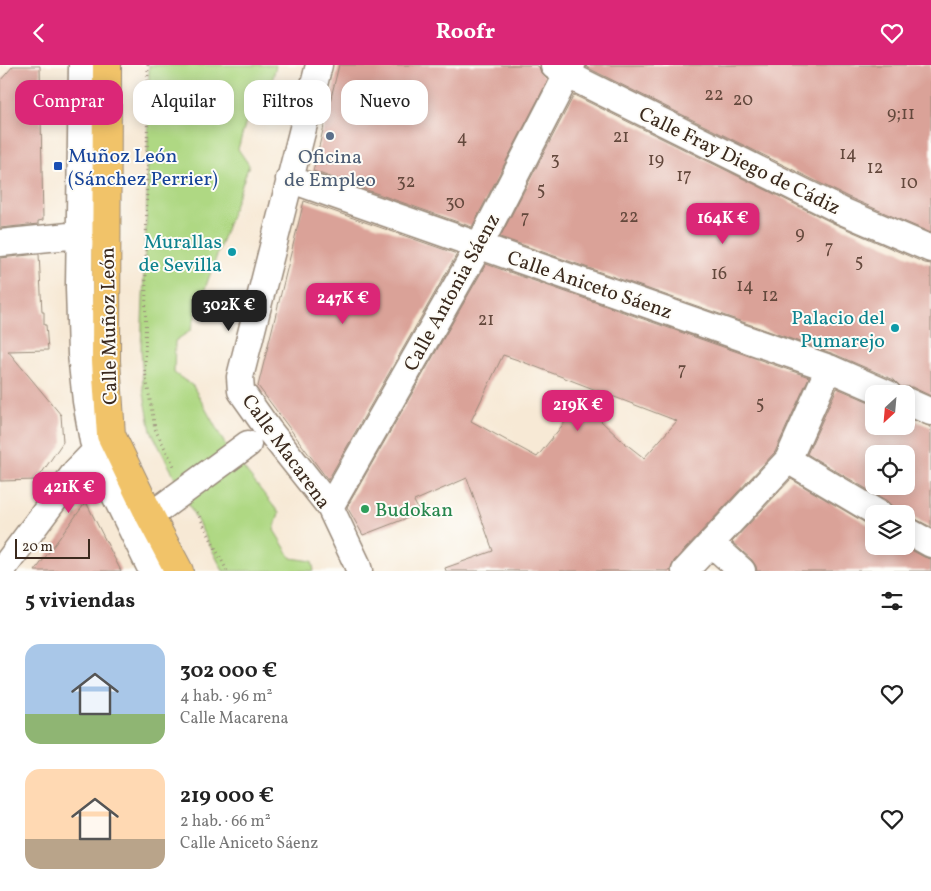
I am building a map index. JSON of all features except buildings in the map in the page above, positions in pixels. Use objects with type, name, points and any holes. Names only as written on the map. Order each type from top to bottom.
[{"type":"main road","name":"Calle Muñoz León","points":[[106,65],[93,233],[106,361],[103,443],[150,516],[179,571]]},
{"type":"street","name":"Calle Muñoz León","points":[[82,65],[93,233]]},
{"type":"street","name":"Calle Macarena","points":[[319,65],[240,377],[242,391],[256,438],[330,507],[359,571]]},
{"type":"street","name":"Calle Antonia Sáenz","points":[[330,507],[479,246],[564,68]]},
{"type":"street","name":"Calle Fray Diego de Cádiz","points":[[564,68],[842,211],[931,249]]},
{"type":"street","name":"Calle Aniceto Sáenz","points":[[289,179],[829,368],[868,385]]},
{"type":"street","points":[[0,243],[93,233]]},
{"type":"street","points":[[685,571],[788,460],[829,368]]},
{"type":"street","points":[[915,405],[931,412]]},
{"type":"street","points":[[150,516],[256,438]]},
{"type":"street","name":"Calle Muñoz León","points":[[103,443],[105,475],[152,571]]},
{"type":"street","points":[[1,571],[76,471],[103,443]]},
{"type":"street","points":[[788,460],[865,506]]},
{"type":"street","points":[[915,535],[931,544]]},
{"type":"street","points":[[711,543],[742,571]]},
{"type":"path","points":[[148,65],[146,371],[155,429],[177,473]]},
{"type":"path","points":[[193,505],[227,571]]},
{"type":"green space","points":[[149,65],[276,65],[272,80],[244,80],[245,125],[238,149],[249,165],[190,331],[175,341],[174,373],[193,386],[226,446],[279,513],[274,530],[291,558],[312,561],[314,571],[223,571],[151,431],[143,389],[141,347],[148,125],[234,125],[234,80],[149,80]]},
{"type":"place","name":"Oficina de Empleo","points":[[330,136]]},
{"type":"place","name":"Muñoz León (Sánchez Perrier)","points":[[58,166]]},
{"type":"place","name":"Murallas de Sevilla","points":[[232,252]]},
{"type":"place","name":"Palacio del Pumarejo","points":[[895,328]]},
{"type":"place","name":"Budokan","points":[[365,509]]}]
